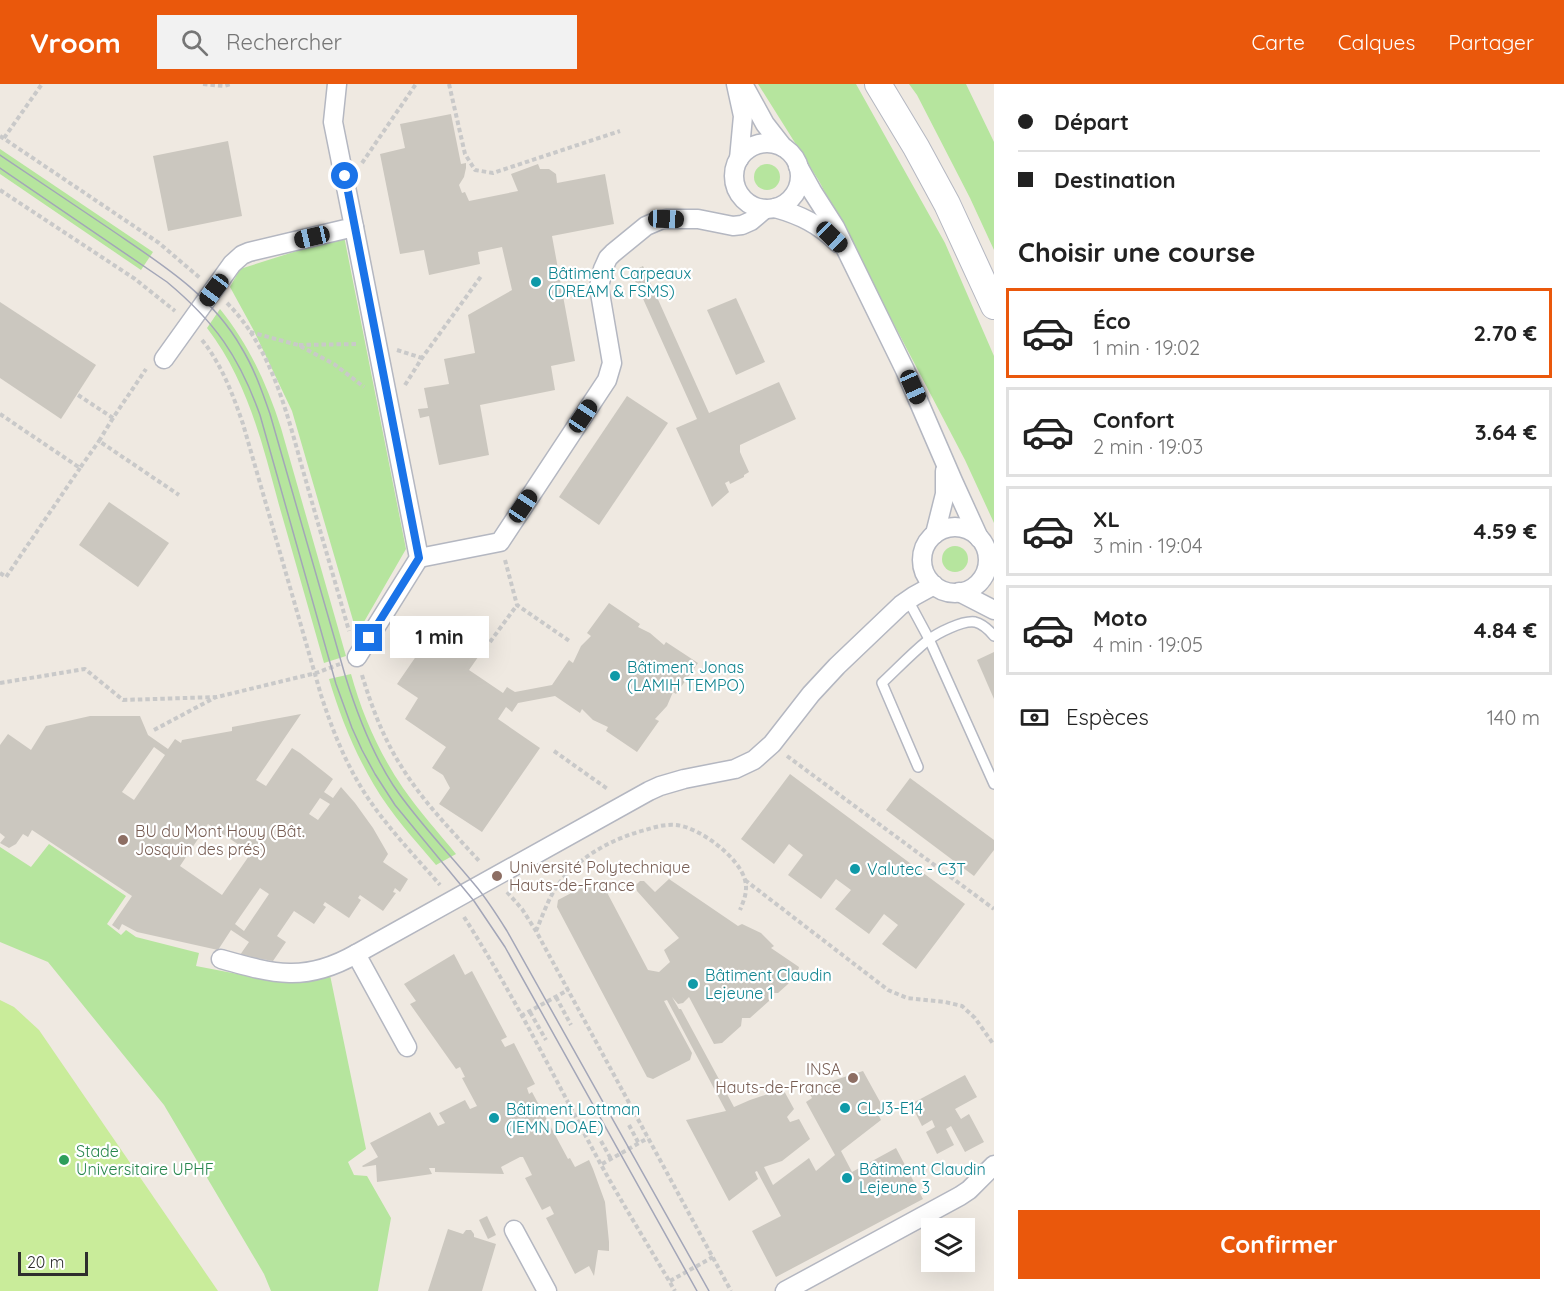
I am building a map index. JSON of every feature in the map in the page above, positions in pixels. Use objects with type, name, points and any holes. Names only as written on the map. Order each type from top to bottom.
[{"type":"main road","points":[[878,84],[939,190],[994,306]]},
{"type":"street","points":[[337,84],[333,122],[419,558],[357,657]]},
{"type":"street","points":[[736,84],[743,116],[739,159]]},
{"type":"street","points":[[743,84],[765,124],[783,147],[791,153],[835,227],[905,370],[994,570]]},
{"type":"street","points":[[783,147],[761,143],[748,149],[735,166],[734,180],[738,193],[752,206],[798,215],[812,222],[847,251]]},
{"type":"street","points":[[419,558],[500,542],[607,380],[612,363],[600,297],[600,278],[608,258],[622,244],[653,222],[666,219],[698,219],[727,226],[738,226],[751,221],[788,201],[797,190],[800,180],[798,166]]},
{"type":"street","points":[[158,360],[189,325],[232,264],[242,255],[354,227]]},
{"type":"street","points":[[935,534],[945,494],[945,464]]},
{"type":"street","points":[[955,527],[971,531],[983,545],[987,563],[982,578],[974,586],[959,592],[948,592],[934,585],[924,572],[922,562],[925,546],[935,534],[945,529],[955,527]]},
{"type":"street","points":[[221,959],[273,973],[293,974],[330,967],[655,789],[684,779],[735,769],[754,760],[772,744],[828,674],[892,613],[908,600],[934,585]]},
{"type":"street","points":[[959,592],[994,610]]},
{"type":"street","points":[[356,954],[407,1047]]},
{"type":"street","points":[[785,1291],[960,1196],[994,1165]]},
{"type":"street","points":[[514,1230],[547,1291]]},
{"type":"lane","points":[[908,600],[929,639],[994,784]]},
{"type":"lane","points":[[918,767],[882,683],[929,639],[959,624],[973,622],[986,627],[994,636]]},
{"type":"path","points":[[42,84],[2,137],[159,243],[232,308],[258,345],[277,383],[377,719],[402,768],[425,800],[522,909],[536,931],[731,1291]]},
{"type":"path","points":[[202,84],[224,87],[231,84]]},
{"type":"path","points":[[345,176],[360,166],[416,84]]},
{"type":"path","points":[[448,84],[465,154],[475,170],[494,173],[620,131]]},
{"type":"path","points":[[0,190],[135,279],[182,316],[206,344],[237,406],[336,737],[363,791],[453,900],[478,940],[675,1291]]},
{"type":"path","points":[[298,345],[377,344]]},
{"type":"path","points":[[0,573],[6,577],[113,418],[158,360]]},
{"type":"path","points":[[78,395],[113,418]]},
{"type":"path","points":[[0,414],[80,468]]},
{"type":"path","points":[[99,441],[179,495]]},
{"type":"path","points":[[500,542],[517,605],[572,642]]},
{"type":"path","points":[[490,642],[517,605]]},
{"type":"path","points":[[0,683],[85,669],[123,700],[217,697],[315,673]]},
{"type":"path","points":[[154,730],[217,697]]},
{"type":"path","points":[[772,744],[994,909]]},
{"type":"path","points":[[554,751],[609,790]]},
{"type":"path","points":[[536,931],[560,883],[585,859],[618,838],[655,827],[683,826],[704,835],[723,850],[737,864],[745,880],[746,896],[740,910]]},
{"type":"path","points":[[745,880],[888,990],[907,998],[962,1006],[975,1018],[994,1045]]},
{"type":"path","points":[[521,1016],[568,990]]},
{"type":"path","points":[[556,997],[571,1026]]},
{"type":"path","points":[[530,1011],[546,1040]]},
{"type":"path","points":[[629,1125],[639,1144]]},
{"type":"path","points":[[602,1164],[648,1138]]},
{"type":"path","points":[[601,1141],[611,1159]]},
{"type":"path","points":[[669,1281],[712,1257]]},
{"type":"green space","points":[[758,84],[856,84],[945,243],[994,356],[994,523],[965,460],[819,181]]},
{"type":"green space","points":[[909,84],[966,84],[994,142],[994,250],[970,198],[917,95]]},
{"type":"green space","points":[[0,149],[153,252],[141,270],[0,174]]},
{"type":"green space","points":[[767,164],[776,168],[780,177],[776,186],[767,190],[758,186],[754,177],[758,168]]},
{"type":"green space","points":[[344,236],[406,549],[357,634],[292,411],[230,287],[240,269]]},
{"type":"green space","points":[[220,309],[248,351],[276,412],[346,656],[324,663],[252,412],[233,369],[207,328]]},
{"type":"green space","points":[[955,546],[964,550],[968,559],[964,568],[955,572],[946,568],[942,559],[946,550]]},
{"type":"green space","points":[[351,674],[360,704],[394,775],[456,854],[436,865],[388,806],[374,785],[354,746],[329,679]]},
{"type":"green space","points":[[49,844],[126,896],[107,924],[121,935],[126,930],[136,937],[199,953],[196,966],[258,978],[330,975],[366,1149],[348,1162],[354,1175],[367,1176],[391,1218],[378,1291],[271,1291],[264,1274],[164,1105],[48,962],[0,942],[0,847],[31,867]]},
{"type":"green space","name":"Stade Universitaire UPHF","points":[[0,1000],[14,1007],[39,1030],[218,1291],[0,1291]]},
{"type":"building","name":"Bâtiment Carpeaux (DREAM & FSMS)","points":[[451,114],[461,164],[466,163],[464,177],[459,185],[469,201],[518,191],[511,174],[538,164],[540,169],[549,169],[556,174],[557,183],[605,174],[614,224],[552,236],[575,361],[551,366],[555,390],[480,405],[489,455],[439,465],[429,416],[420,418],[418,409],[428,408],[424,388],[449,384],[444,359],[475,353],[468,315],[512,290],[502,247],[478,252],[480,264],[429,275],[424,250],[400,254],[380,154],[405,148],[400,124]]},
{"type":"building","points":[[228,141],[242,216],[168,231],[153,156]]},
{"type":"building","points":[[643,266],[709,413],[779,382],[796,419],[740,445],[740,452],[749,472],[730,484],[729,481],[725,483],[729,492],[712,507],[676,428],[697,419],[631,272]]},
{"type":"building","points":[[736,298],[765,362],[736,375],[707,310]]},
{"type":"building","points":[[0,302],[96,365],[61,419],[0,378]]},
{"type":"building","points":[[627,396],[668,423],[599,525],[559,497]]},
{"type":"building","points":[[109,502],[169,543],[138,587],[79,545]]},
{"type":"building","points":[[609,603],[640,624],[638,627],[650,633],[664,645],[666,642],[698,663],[676,694],[673,692],[667,706],[655,719],[659,721],[637,752],[606,731],[608,727],[593,720],[582,709],[580,713],[555,696],[518,703],[512,712],[506,707],[498,719],[540,748],[482,832],[439,804],[450,788],[443,775],[432,768],[446,747],[405,719],[418,698],[397,684],[441,620],[483,650],[469,670],[503,693],[507,687],[515,692],[552,685],[569,660],[573,663],[581,646],[591,636],[587,633]]},
{"type":"building","points":[[994,652],[994,699],[977,660]]},
{"type":"building","name":"BU du Mont Houy (Bât. Josquin des prés)","points":[[301,714],[256,780],[266,786],[292,748],[333,779],[324,792],[333,798],[341,787],[373,828],[388,854],[383,862],[408,879],[400,892],[395,888],[393,892],[396,893],[383,911],[360,895],[358,898],[361,900],[349,918],[325,902],[323,905],[326,907],[314,924],[294,911],[277,936],[286,942],[273,961],[240,955],[249,942],[231,930],[218,950],[137,932],[122,924],[119,930],[112,925],[132,896],[32,830],[28,837],[23,834],[16,844],[9,848],[0,843],[5,837],[0,833],[0,745],[8,734],[31,750],[46,726],[90,716],[140,716],[148,735],[168,749],[175,739],[181,743],[182,740],[232,731],[232,727]],"holes":[[[154,747],[165,755],[134,800],[122,792]],[[320,798],[330,804],[318,820],[309,814]],[[208,824],[251,853],[222,895],[180,866]],[[260,888],[269,894],[244,931],[235,924]]]},
{"type":"building","name":"Valutec - C3T","points":[[790,774],[965,904],[916,969],[882,944],[898,925],[884,914],[869,934],[835,909],[851,890],[836,879],[821,899],[788,875],[803,855],[789,844],[774,864],[741,839]]},
{"type":"building","name":"Valutec - C3T","points":[[910,778],[994,840],[994,850],[974,876],[886,810]]},
{"type":"building","name":"INSA Hauts-de-France","points":[[669,879],[738,926],[742,924],[761,933],[774,946],[771,948],[799,967],[797,976],[778,993],[770,993],[769,1001],[750,1018],[742,1018],[741,1026],[722,1043],[714,1044],[689,997],[683,1003],[678,1004],[672,997],[681,1009],[734,1107],[783,1089],[794,1109],[787,1117],[790,1122],[799,1119],[810,1139],[782,1161],[764,1167],[773,1185],[809,1158],[816,1171],[835,1155],[806,1102],[812,1098],[807,1089],[863,1071],[884,1109],[878,1114],[881,1120],[841,1151],[852,1172],[896,1148],[923,1199],[776,1277],[752,1231],[781,1216],[757,1171],[755,1172],[758,1179],[729,1201],[686,1120],[726,1111],[667,1000],[664,1001],[692,1053],[690,1060],[653,1079],[647,1077],[557,907],[558,900],[596,880],[602,883],[648,970],[659,972],[670,962],[664,950],[679,938],[637,891],[636,885],[644,881],[655,892]]},
{"type":"building","name":"Bâtiment Lottman (IEMN DOAE)","points":[[454,954],[465,975],[472,971],[507,1037],[501,1040],[505,1047],[514,1043],[535,1084],[527,1088],[529,1094],[532,1092],[568,1159],[570,1158],[575,1167],[589,1160],[593,1169],[605,1202],[609,1242],[609,1251],[598,1250],[594,1276],[589,1266],[575,1274],[546,1218],[554,1214],[550,1206],[542,1210],[525,1178],[532,1175],[523,1157],[501,1167],[504,1174],[435,1172],[435,1168],[429,1168],[432,1174],[377,1182],[376,1165],[362,1166],[378,1157],[370,1143],[430,1112],[438,1126],[445,1123],[439,1113],[465,1100],[470,1109],[477,1106],[462,1078],[465,1077],[460,1067],[456,1069],[410,1004],[416,1001],[404,984]]},
{"type":"building","points":[[965,1075],[977,1097],[955,1109],[961,1119],[969,1114],[984,1142],[965,1152],[951,1126],[946,1129],[954,1145],[937,1154],[926,1132],[935,1127],[932,1120],[922,1126],[911,1104]]},
{"type":"building","points":[[487,1216],[496,1235],[488,1239],[479,1220]]},
{"type":"building","points":[[448,1229],[463,1234],[466,1230],[471,1230],[474,1237],[496,1244],[482,1291],[428,1291]]},
{"type":"tram line","points":[[0,155],[182,280],[215,311],[241,347],[254,371],[270,414],[345,675],[371,746],[402,798],[479,890],[507,931],[709,1291]]},
{"type":"tram line","points":[[0,168],[167,282],[199,311],[224,341],[243,375],[260,415],[336,684],[362,750],[395,805],[474,901],[505,947],[697,1291]]},
{"type":"place","name":"Bâtiment Carpeaux (DREAM & FSMS)","points":[[536,282]]},
{"type":"place","name":"Bâtiment Jonas (LAMIH TEMPO)","points":[[615,676]]},
{"type":"place","name":"BU du Mont Houy (Bât. Josquin des prés)","points":[[123,840]]},
{"type":"place","name":"Valutec - C3T","points":[[855,869]]},
{"type":"place","name":"Université Polytechnique Hauts-de-France","points":[[497,876]]},
{"type":"place","name":"Bâtiment Claudin Lejeune 1","points":[[693,984]]},
{"type":"place","name":"INSA Hauts-de-France","points":[[853,1078]]},
{"type":"place","name":"CLJ3-E14","points":[[845,1108]]},
{"type":"place","name":"Bâtiment Lottman (IEMN DOAE)","points":[[494,1118]]},
{"type":"place","name":"Stade Universitaire UPHF","points":[[64,1160]]},
{"type":"place","name":"Bâtiment Claudin Lejeune 3","points":[[847,1178]]},
{"type":"route","points":[[345,176],[419,558],[369,638]]}]
